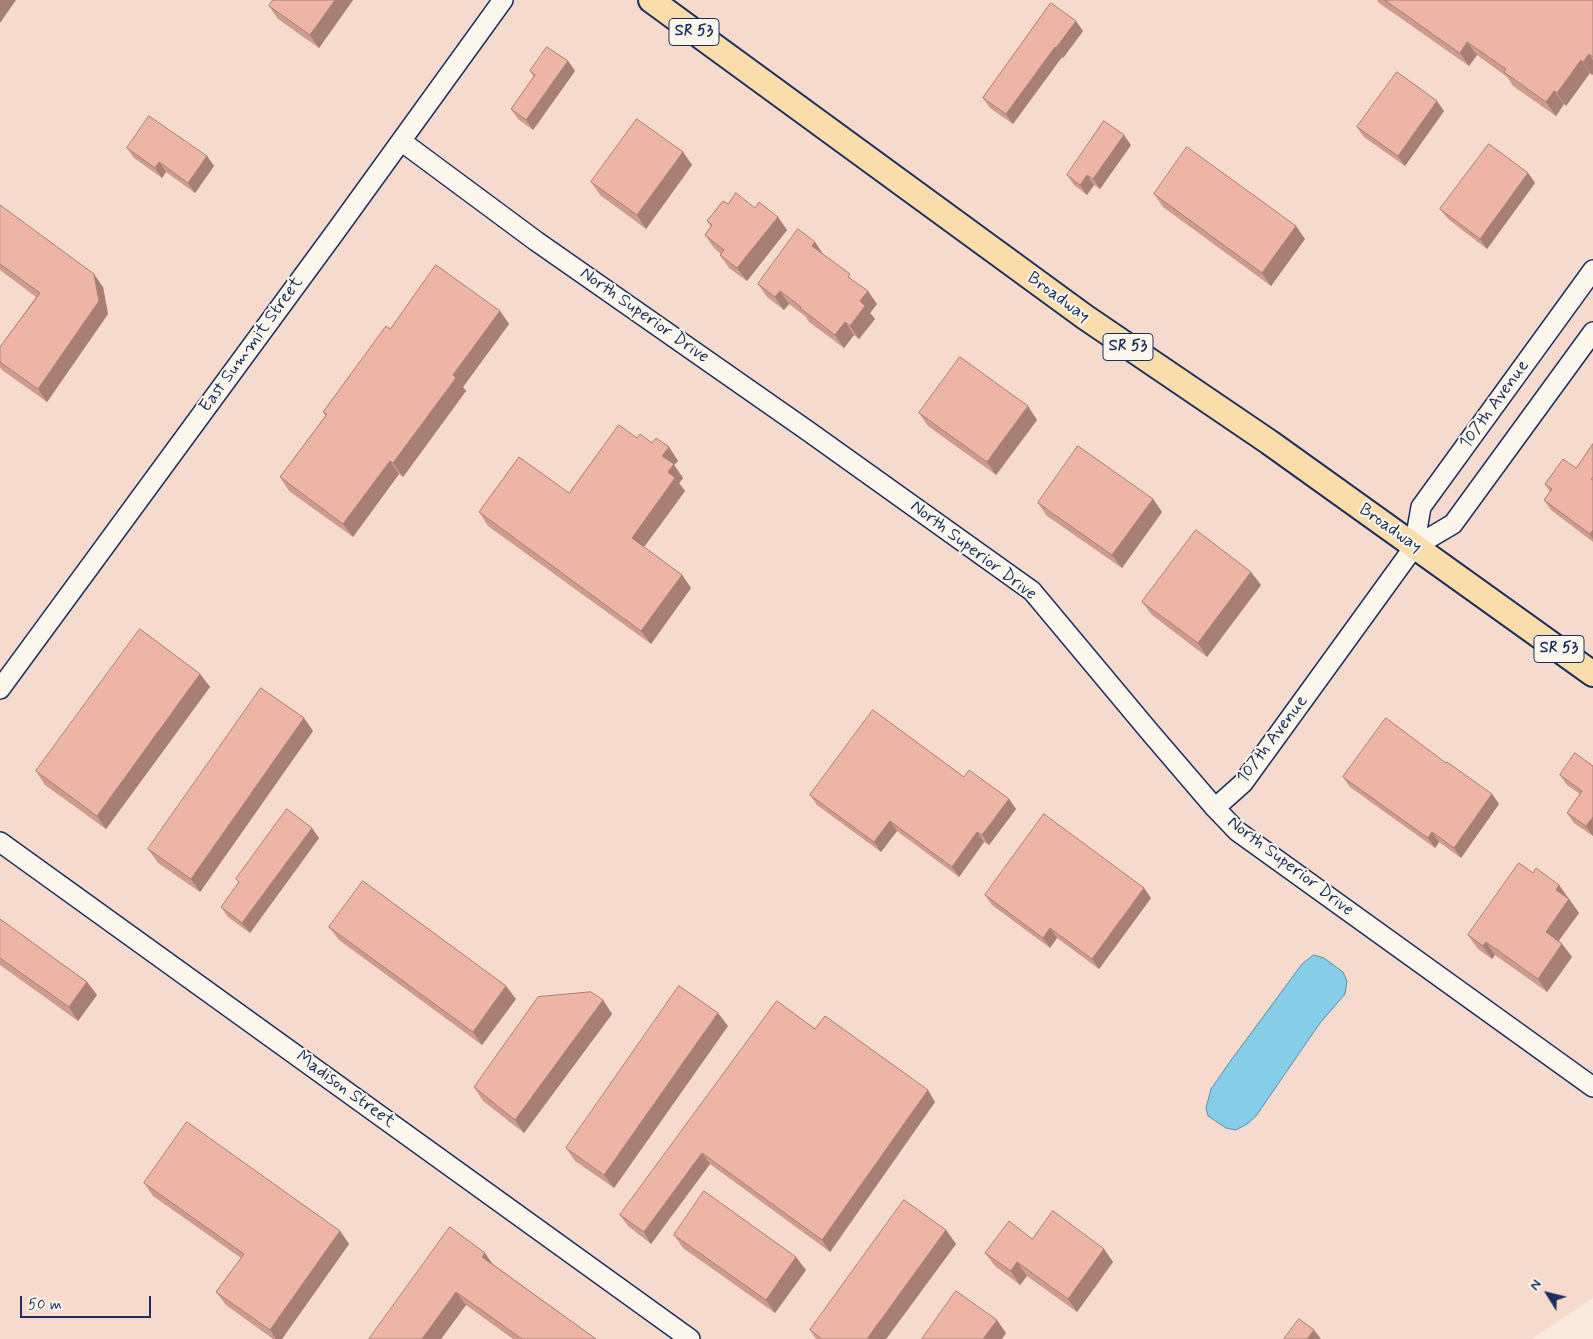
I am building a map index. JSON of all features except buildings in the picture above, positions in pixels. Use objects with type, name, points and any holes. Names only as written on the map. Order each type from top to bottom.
[{"type":"main road","name":"Broadway","points":[[651,0],[1085,317],[1268,442],[1593,674]]},
{"type":"street","name":"East Summit Street","points":[[0,689],[503,0]]},
{"type":"street","name":"North Superior Drive","points":[[401,141],[536,241],[808,431],[1032,591],[1138,720],[1237,831],[1593,1087]]},
{"type":"street","name":"107th Avenue","points":[[1414,546],[1421,507],[1593,270]]},
{"type":"street","name":"107th Avenue","points":[[1215,808],[1243,783],[1414,546],[1453,524],[1593,332]]},
{"type":"street","name":"Madison Street","points":[[0,842],[690,1339]]},
{"type":"shaded area","points":[[0,0],[1593,0],[1593,1298],[1532,1339],[0,1339]]},
{"type":"water","points":[[1314,955],[1324,958],[1343,972],[1347,981],[1345,994],[1320,1023],[1256,1116],[1236,1130],[1226,1128],[1208,1116],[1206,1108],[1211,1089],[1302,964]]}]
